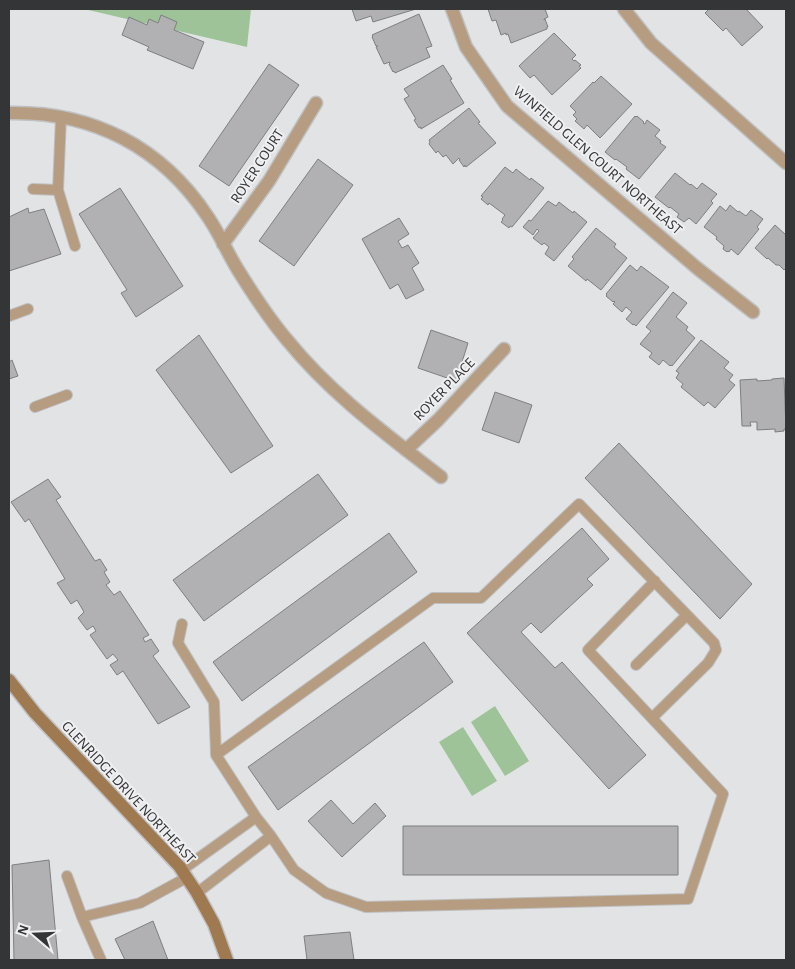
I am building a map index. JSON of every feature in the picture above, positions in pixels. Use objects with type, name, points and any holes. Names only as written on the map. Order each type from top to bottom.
[{"type":"main road","name":"GLENRIDGE DRIVE NORTHEAST","points":[[9,680],[34,713],[184,874],[214,924],[227,960]]},
{"type":"street","name":"WINFIELD GLEN COURT NORTHEAST","points":[[452,9],[466,47],[507,106],[697,268],[753,312]]},
{"type":"street","points":[[624,9],[651,43],[786,163]]},
{"type":"street","name":"ROYER COURT","points":[[223,244],[269,181],[316,104]]},
{"type":"street","points":[[9,113],[29,112],[82,121],[129,141],[164,165],[193,196],[209,218],[237,269],[261,305],[288,341],[319,376],[358,413],[441,477]]},
{"type":"street","name":"ROYER PLACE","points":[[406,450],[438,420],[504,349]]},
{"type":"lane","points":[[61,117],[58,190],[75,246]]},
{"type":"lane","points":[[33,189],[58,190]]},
{"type":"lane","points":[[9,316],[28,309]]},
{"type":"lane","points":[[35,407],[67,395]]},
{"type":"lane","points":[[216,755],[433,598],[481,598],[579,504],[714,643],[716,650],[708,663],[652,718]]},
{"type":"lane","points":[[182,624],[178,643],[214,702],[216,755],[256,817],[294,870],[326,893],[366,907],[688,898],[723,794],[588,650],[655,581]]},
{"type":"lane","points":[[636,665],[687,615]]},
{"type":"lane","points":[[82,917],[140,903],[184,874],[256,817]]},
{"type":"lane","points":[[197,893],[271,836]]},
{"type":"lane","points":[[67,876],[101,960]]},
{"type":"green space","points":[[84,9],[251,9],[247,47]]},
{"type":"green space","points":[[495,706],[529,761],[505,776],[471,722]]},
{"type":"green space","points":[[463,727],[497,781],[472,796],[439,742]]},
{"type":"building","points":[[352,9],[416,9],[373,22],[371,16],[356,21]]},
{"type":"building","points":[[488,9],[545,9],[548,17],[544,20],[548,27],[511,43],[508,34],[501,35],[496,20],[492,21]]},
{"type":"building","points":[[709,9],[746,9],[763,27],[742,46],[726,28],[723,31],[705,13]]},
{"type":"building","points":[[419,14],[432,46],[426,48],[430,57],[395,73],[389,64],[390,62],[384,64],[372,35]]},
{"type":"building","points":[[161,15],[177,22],[174,30],[204,42],[193,69],[147,50],[149,47],[122,35],[129,17],[147,25],[149,19],[158,23]]},
{"type":"building","points":[[554,33],[576,55],[572,59],[581,65],[579,66],[581,68],[552,95],[534,75],[530,78],[519,66]]},
{"type":"building","points":[[269,64],[299,85],[229,186],[199,166]]},
{"type":"building","points":[[443,65],[464,103],[421,129],[414,120],[416,119],[404,99],[409,96],[404,89]]},
{"type":"building","points":[[601,76],[632,104],[600,138],[587,125],[584,129],[575,121],[577,119],[573,115],[576,112],[570,106]]},
{"type":"building","points":[[469,108],[480,122],[478,123],[496,143],[464,167],[459,158],[453,164],[446,155],[443,157],[438,151],[436,153],[429,144],[429,140]]},
{"type":"building","points":[[635,116],[645,124],[647,120],[660,130],[655,136],[666,147],[639,179],[626,169],[627,167],[605,152]]},
{"type":"building","points":[[318,159],[353,185],[294,266],[259,241]]},
{"type":"building","points":[[505,167],[513,173],[516,169],[544,188],[512,227],[510,226],[509,228],[501,222],[505,215],[481,199],[483,197],[481,196]]},
{"type":"building","points":[[675,173],[697,189],[702,183],[717,194],[711,201],[713,203],[696,224],[689,218],[684,222],[677,217],[679,214],[655,197]]},
{"type":"building","points":[[120,188],[183,286],[136,317],[121,293],[127,290],[79,214]]},
{"type":"building","points":[[548,201],[556,206],[559,202],[587,222],[554,261],[545,254],[549,247],[544,243],[542,245],[533,238],[539,231],[537,229],[533,235],[523,227],[529,220],[531,221]]},
{"type":"building","points":[[730,205],[746,216],[751,210],[763,219],[757,227],[759,229],[738,255],[731,249],[727,252],[723,249],[724,246],[716,239],[717,237],[704,227],[720,206],[726,211]]},
{"type":"building","points":[[28,208],[29,213],[44,209],[61,254],[9,271],[9,217]]},
{"type":"building","points":[[399,218],[409,234],[398,241],[402,248],[408,245],[419,263],[412,268],[424,290],[406,299],[398,284],[390,289],[362,239]]},
{"type":"building","points":[[775,225],[786,235],[786,268],[784,270],[767,259],[755,248]]},
{"type":"building","points":[[596,228],[616,244],[614,247],[627,258],[601,290],[587,279],[586,281],[568,266],[574,259],[572,257]]},
{"type":"building","points":[[630,265],[637,271],[641,266],[669,287],[636,326],[626,319],[632,312],[626,307],[622,312],[613,304],[614,301],[606,296]]},
{"type":"building","points":[[673,292],[687,303],[676,317],[688,327],[686,330],[695,338],[672,366],[663,360],[659,365],[649,357],[652,353],[640,344],[651,331],[646,327]]},
{"type":"building","points":[[431,330],[468,343],[456,381],[418,368]]},
{"type":"building","points":[[199,335],[273,446],[231,473],[156,370]]},
{"type":"building","points":[[701,340],[729,362],[724,368],[733,375],[729,380],[735,385],[715,408],[708,402],[704,406],[681,387],[683,384],[676,378],[679,373],[676,371]]},
{"type":"building","points":[[12,360],[18,376],[9,379],[9,362]]},
{"type":"building","points":[[784,378],[786,429],[775,432],[775,429],[757,430],[757,422],[750,422],[751,426],[742,426],[740,380],[757,379],[757,381]]},
{"type":"building","points":[[495,392],[532,405],[519,443],[482,430]]},
{"type":"building","points":[[619,443],[752,584],[720,619],[585,478]]},
{"type":"building","points":[[318,474],[348,515],[204,621],[173,580]]},
{"type":"building","points":[[48,479],[61,497],[56,500],[95,561],[100,559],[107,570],[104,572],[110,582],[106,585],[114,595],[120,591],[149,635],[143,638],[145,642],[151,639],[159,651],[153,656],[190,707],[158,724],[123,671],[117,675],[110,665],[118,660],[113,654],[107,659],[90,635],[96,631],[93,626],[87,630],[78,618],[84,612],[77,600],[71,604],[57,583],[65,579],[29,519],[25,522],[11,502]]},
{"type":"building","points":[[582,528],[609,559],[587,579],[593,585],[541,633],[531,623],[521,632],[555,668],[562,662],[646,755],[609,789],[467,633]]},
{"type":"building","points":[[389,533],[417,572],[242,701],[213,662]]},
{"type":"building","points":[[424,642],[453,682],[278,810],[248,767]]},
{"type":"building","points":[[331,800],[353,824],[375,803],[386,816],[342,857],[308,821]]},
{"type":"building","points":[[403,826],[678,826],[678,875],[403,875]]},
{"type":"building","points":[[49,860],[58,960],[14,960],[12,865]]},
{"type":"building","points":[[153,921],[168,960],[125,960],[115,939]]},
{"type":"building","points":[[350,932],[354,960],[307,960],[304,936]]}]
